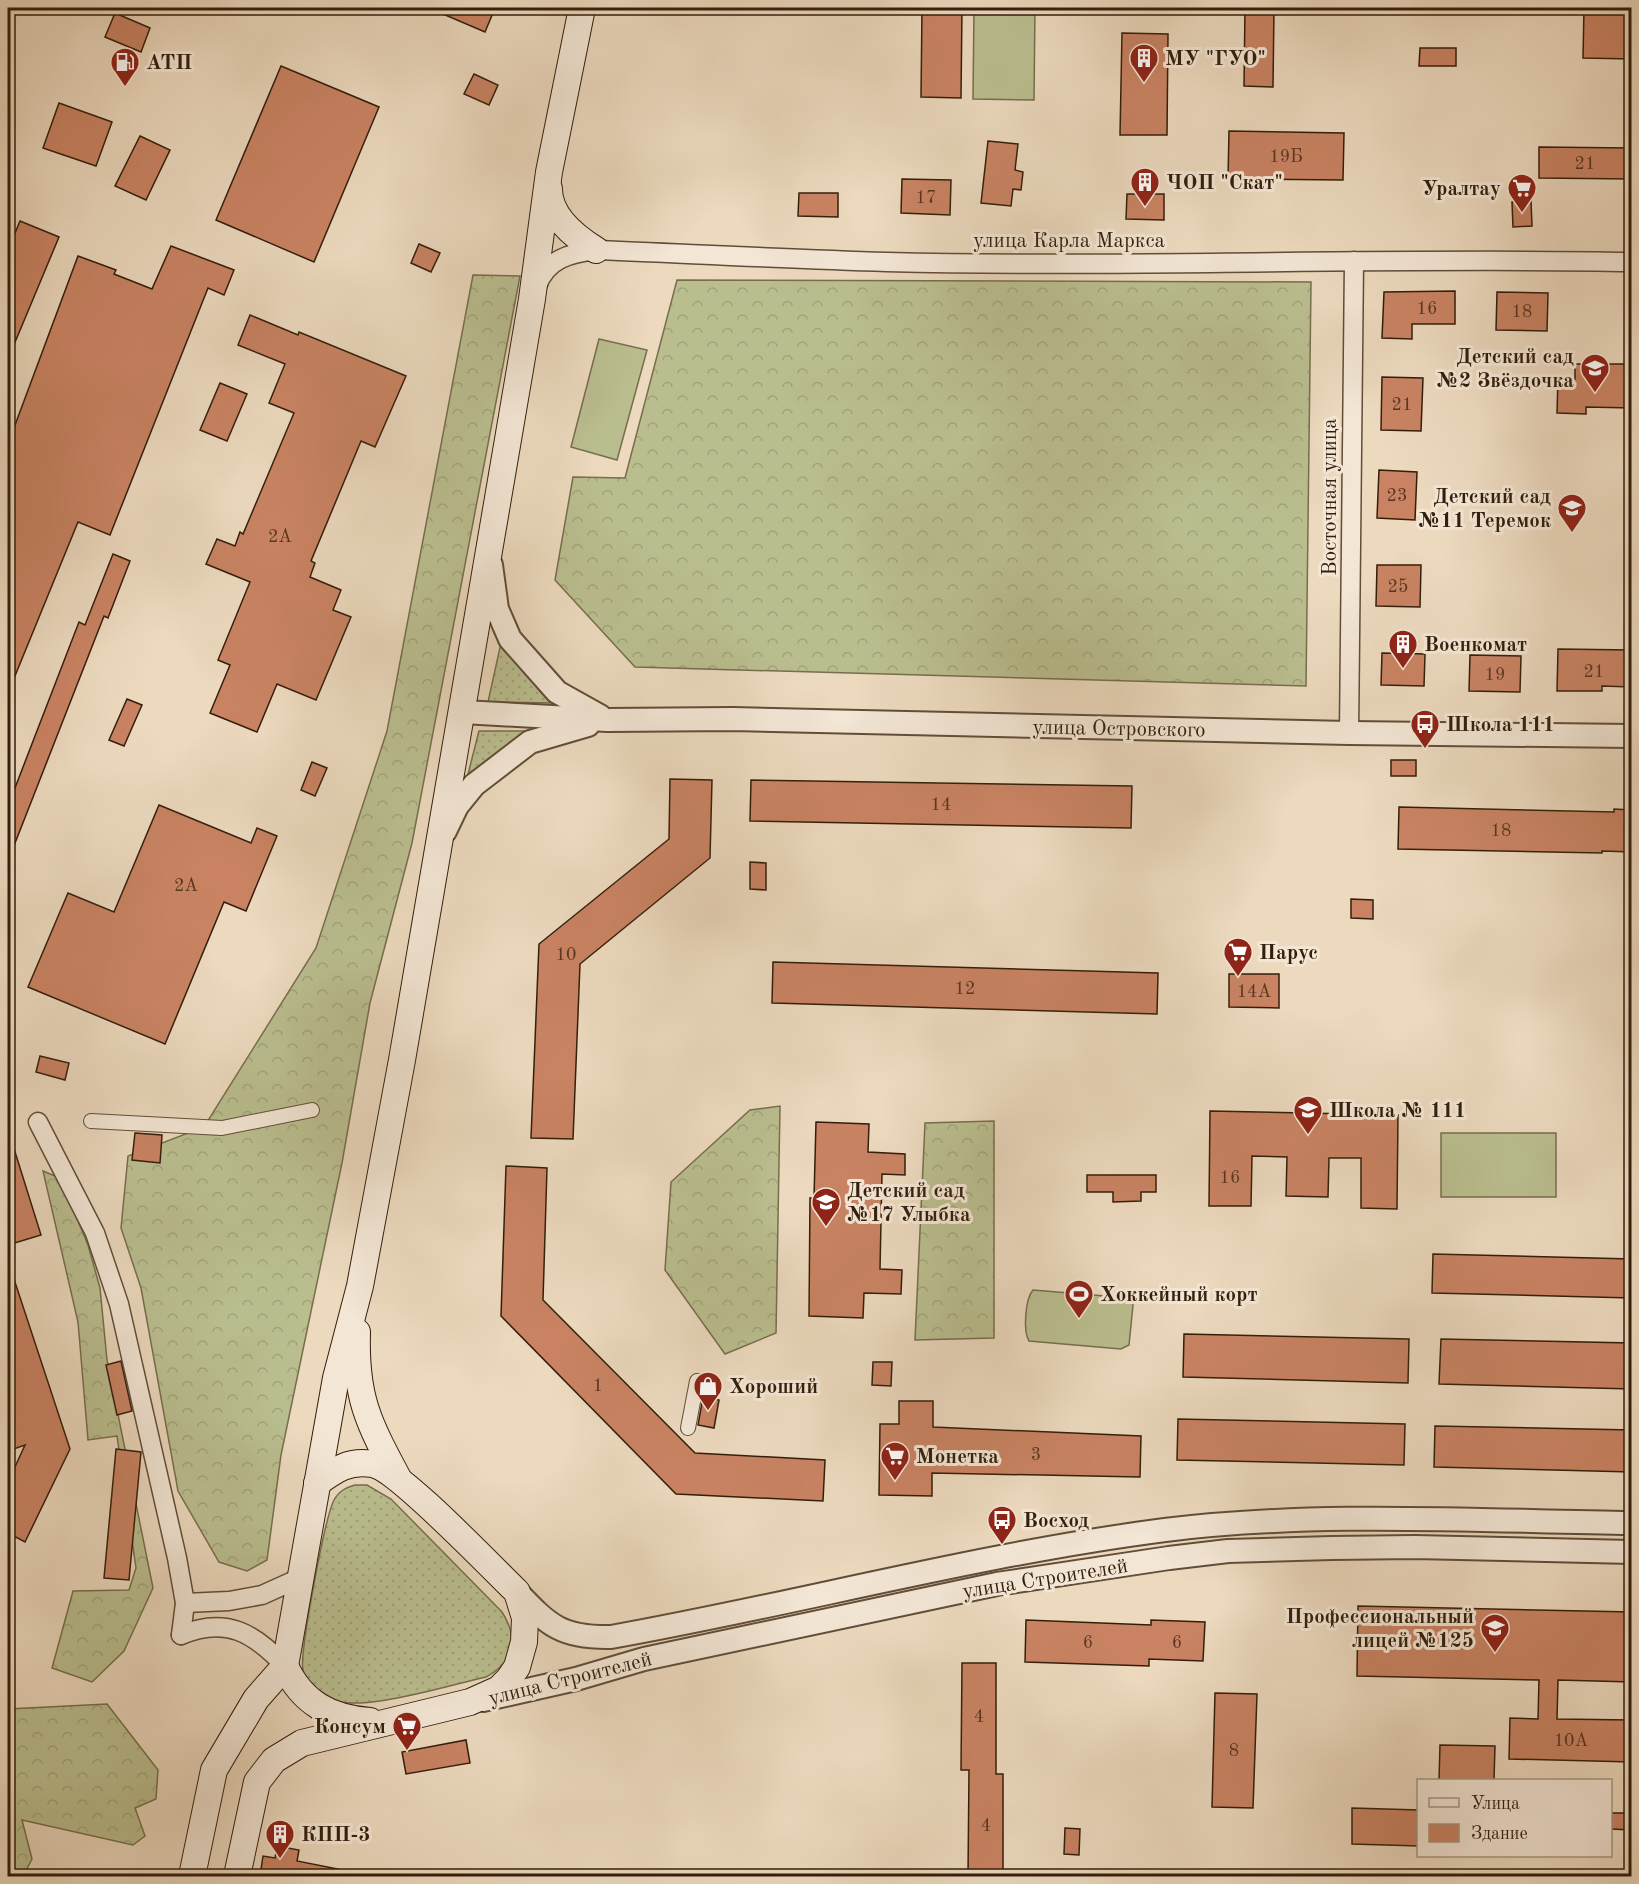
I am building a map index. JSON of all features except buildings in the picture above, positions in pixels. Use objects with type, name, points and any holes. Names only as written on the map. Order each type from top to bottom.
[{"type":"main road","points":[[192,1876],[214,1770],[256,1699],[285,1666],[309,1541],[336,1378],[360,1286],[463,712],[532,299],[549,172],[582,8]]},
{"type":"main road","points":[[549,172],[549,196],[556,212],[580,240],[596,250]]},
{"type":"main road","points":[[360,1286],[356,1361],[364,1411],[399,1479]]},
{"type":"main road","points":[[237,1876],[257,1782],[274,1760],[302,1743],[470,1702],[499,1689],[517,1668],[524,1642],[525,1618],[517,1592],[399,1479],[375,1464],[352,1463],[339,1467],[317,1483]]},
{"type":"main road","points":[[285,1666],[302,1695],[318,1707],[335,1716],[385,1722]]},
{"type":"street","name":"улица Карла Маркса","points":[[532,299],[541,274],[552,263],[573,253],[596,250],[888,262],[1498,259],[1632,262]]},
{"type":"street","name":"Восточная улица","points":[[1349,733],[1354,261]]},
{"type":"street","points":[[489,555],[497,609],[510,639],[557,692],[607,720]]},
{"type":"street","points":[[463,712],[607,720]]},
{"type":"street","name":"улица Островского","points":[[607,720],[733,719],[1349,733],[1632,736]]},
{"type":"street","points":[[440,839],[457,806],[474,785],[530,742],[607,720]]},
{"type":"street","points":[[91,1121],[222,1128],[312,1110]]},
{"type":"street","points":[[38,1122],[95,1233],[119,1304],[185,1603],[181,1635],[200,1627],[221,1626],[244,1633],[267,1647],[285,1666]]},
{"type":"street","points":[[688,1428],[697,1381]]},
{"type":"street","name":"улица Строителей","points":[[517,1592],[549,1623],[564,1632],[584,1638],[611,1637],[991,1558],[1167,1530],[1313,1520],[1632,1523]]},
{"type":"street","name":"улица Строителей","points":[[470,1702],[576,1679],[644,1659],[997,1584],[1168,1558],[1228,1551],[1415,1547],[1632,1552]]},
{"type":"street","points":[[185,1603],[262,1595],[302,1577]]},
{"type":"green space","points":[[974,8],[1035,8],[1034,100],[973,99]]},
{"type":"green space","points":[[473,275],[520,276],[412,843],[370,1003],[342,1163],[281,1455],[267,1560],[247,1571],[219,1562],[178,1491],[141,1288],[121,1228],[128,1156],[204,1127],[316,948],[387,731]]},
{"type":"green space","points":[[677,280],[1311,282],[1306,686],[635,667],[555,580],[573,477],[625,478]]},
{"type":"green space","points":[[599,339],[647,350],[617,460],[571,447]]},
{"type":"green space","points":[[501,643],[553,703],[488,702]]},
{"type":"green space","points":[[479,731],[535,731],[467,778]]},
{"type":"green space","points":[[780,1106],[776,1333],[725,1354],[665,1270],[671,1182],[750,1110]]},
{"type":"green space","points":[[994,1121],[994,1338],[915,1340],[925,1123]]},
{"type":"green space","points":[[1441,1133],[1556,1133],[1556,1197],[1441,1197]]},
{"type":"green space","points":[[43,1171],[60,1178],[88,1245],[100,1288],[107,1360],[153,1588],[124,1651],[92,1682],[52,1668],[73,1591],[129,1590],[136,1568],[117,1436],[88,1440],[78,1322]]},
{"type":"green space","name":"Хоккейный корт","points":[[1033,1290],[1129,1298],[1133,1305],[1129,1345],[1121,1349],[1029,1341],[1026,1315],[1028,1300]]},
{"type":"green space","points":[[355,1485],[367,1485],[391,1499],[502,1612],[511,1631],[512,1640],[508,1657],[496,1671],[486,1677],[427,1692],[358,1703],[325,1698],[312,1686],[303,1670],[303,1659],[319,1557],[334,1500],[343,1490]]},
{"type":"green space","points":[[107,1704],[158,1770],[156,1799],[135,1808],[145,1836],[133,1845],[22,1820],[32,1859],[23,1876],[8,1869],[8,1709]]},
{"type":"place","name":"МУ \"ГУО\"","points":[[1144,84]]},
{"type":"place","name":"АТП","points":[[125,88]]},
{"type":"place","name":"ЧОП \"Скат\"","points":[[1145,208]]},
{"type":"place","name":"Уралтау","points":[[1522,214]]},
{"type":"place","name":"Детский сад №2 Звёздочка","points":[[1595,394]]},
{"type":"place","name":"Детский сад №11 Теремок","points":[[1572,534]]},
{"type":"place","name":"Военкомат","points":[[1403,670]]},
{"type":"place","name":"Школа 111","points":[[1425,750]]},
{"type":"place","name":"Парус","points":[[1238,978]]},
{"type":"place","name":"Школа № 111","points":[[1308,1136]]},
{"type":"place","name":"Детский сад №17 Улыбка","points":[[826,1228]]},
{"type":"place","name":"Хоккейный корт","points":[[1079,1320]]},
{"type":"place","name":"Хороший","points":[[708,1412]]},
{"type":"place","name":"Монетка","points":[[895,1482]]},
{"type":"place","name":"Восход","points":[[1002,1546]]},
{"type":"place","name":"Профессиональный лицей №125","points":[[1495,1654]]},
{"type":"place","name":"Консум","points":[[407,1752]]},
{"type":"place","name":"КПП-3","points":[[280,1860]]}]
